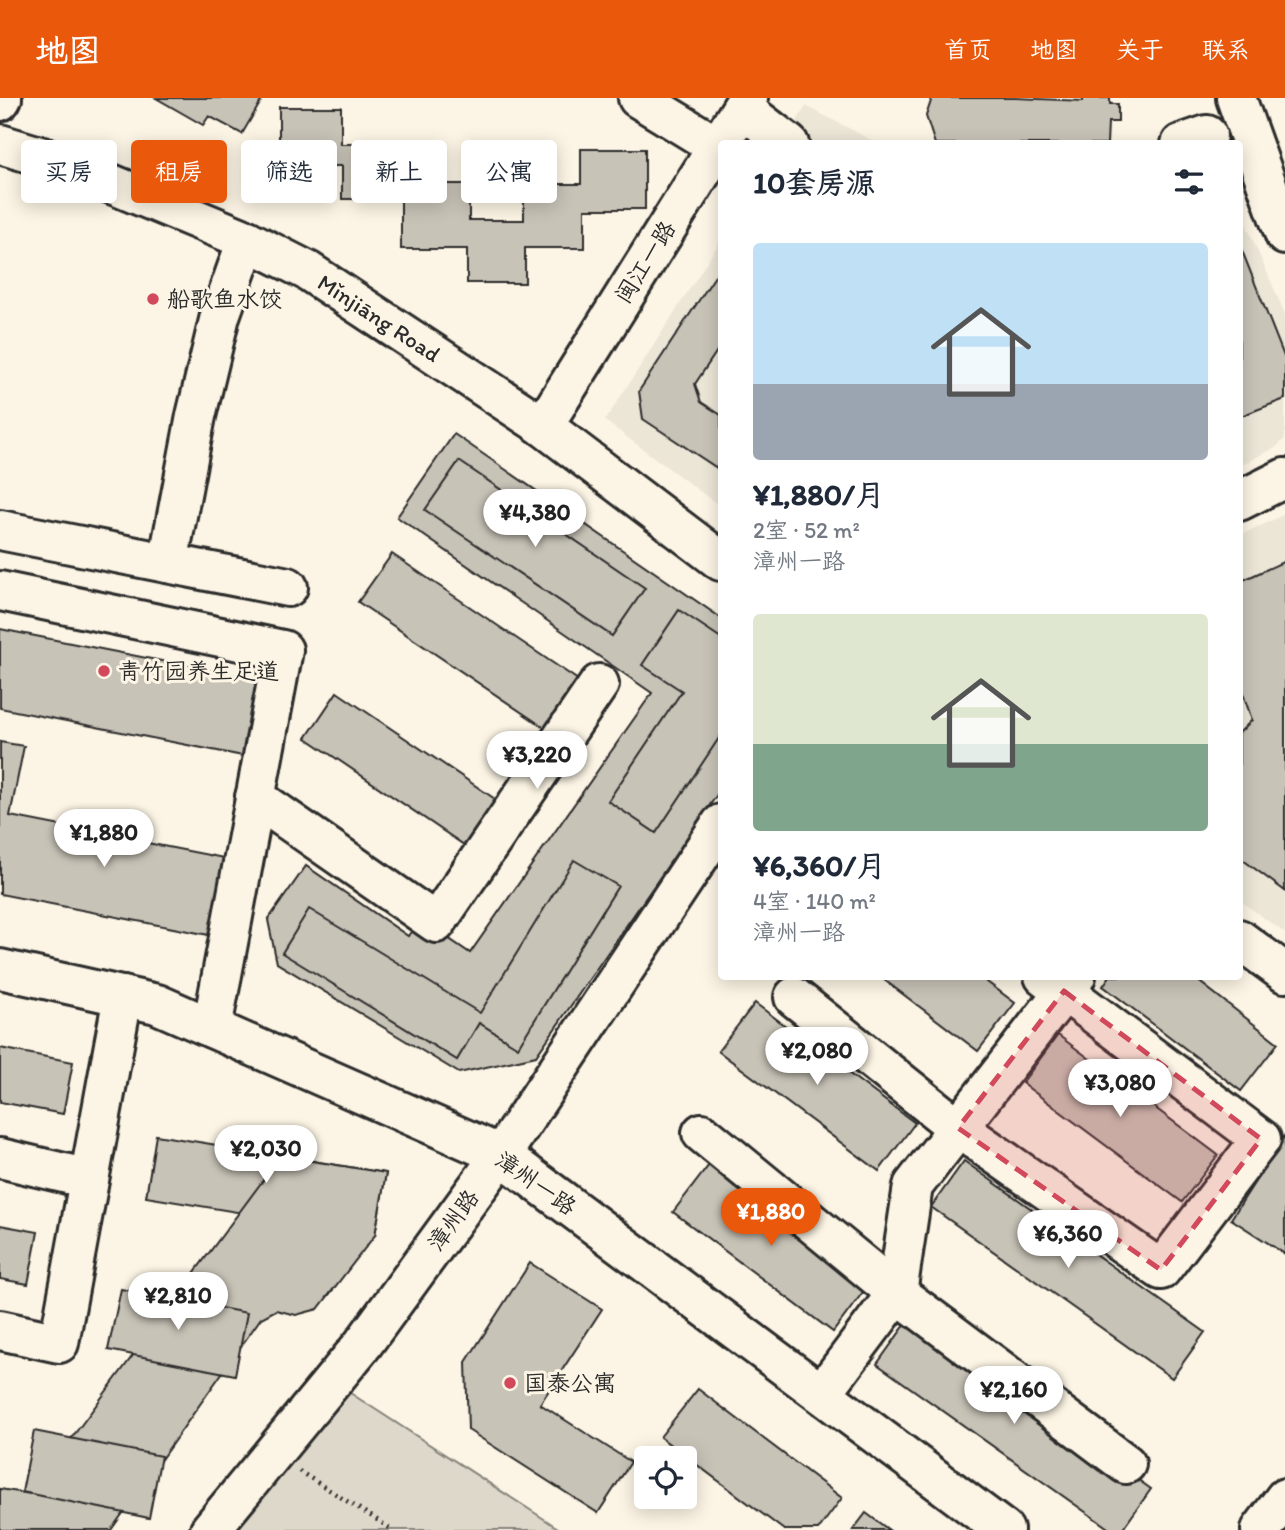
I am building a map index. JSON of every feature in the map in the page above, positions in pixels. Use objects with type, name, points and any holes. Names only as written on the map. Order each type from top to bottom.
[{"type":"street","points":[[638,98],[718,147]]},
{"type":"street","points":[[1236,98],[1285,235]]},
{"type":"street","points":[[745,103],[785,140]]},
{"type":"street","name":"闽江一路","points":[[722,140],[745,103]]},
{"type":"street","name":"Mǐnjiāng Road","points":[[0,144],[56,161],[247,240],[308,271],[543,426],[718,559]]},
{"type":"street","name":"闽江一路","points":[[543,426],[718,147]]},
{"type":"street","points":[[168,563],[196,416],[220,316],[247,240]]},
{"type":"street","points":[[1243,499],[1285,478]]},
{"type":"street","points":[[0,530],[288,587]]},
{"type":"street","points":[[0,591],[283,650],[212,1028]]},
{"type":"street","points":[[255,797],[436,923],[599,684]]},
{"type":"street","name":"漳州路","points":[[210,1530],[363,1344],[500,1155],[718,828]]},
{"type":"street","points":[[1243,942],[1285,973]]},
{"type":"street","name":"漳州一路","points":[[0,969],[157,1004],[500,1155],[1004,1530]]},
{"type":"street","points":[[794,997],[958,1128],[1161,1270],[1261,1139],[1061,981],[958,1128],[913,1186],[897,1293],[822,1393]]},
{"type":"street","points":[[0,1330],[59,1343],[123,996]]},
{"type":"street","points":[[702,1133],[897,1293],[1126,1464]]},
{"type":"street","points":[[0,1158],[89,1180]]},
{"type":"street","points":[[1261,1530],[1285,1498]]},
{"type":"path","points":[[273,1454],[393,1530]]},
{"type":"highlighted area","points":[[1064,991],[1261,1139],[1161,1270],[958,1128]]},
{"type":"shaded area","points":[[806,106],[871,140],[785,140]]},
{"type":"shaded area","points":[[1243,217],[1285,314],[1285,439],[1275,448],[1243,464]]},
{"type":"shaded area","points":[[718,245],[718,505],[605,421]]},
{"type":"shaded area","points":[[1285,514],[1285,933],[1243,903],[1243,534]]},
{"type":"shaded area","points":[[344,1389],[561,1530],[230,1530]]},
{"type":"building","points":[[156,98],[263,98],[242,134],[209,116],[203,125]]},
{"type":"building","points":[[932,98],[1083,101],[1083,98],[1110,98],[1110,104],[1118,104],[1118,122],[1108,122],[1107,140],[934,140],[926,116]]},
{"type":"building","points":[[279,107],[341,107],[341,144],[351,144],[351,199],[342,199],[342,166],[337,166],[337,140],[279,140]]},
{"type":"building","points":[[581,149],[645,149],[645,209],[585,209],[585,248],[525,248],[525,283],[467,283],[467,249],[401,249],[401,203],[447,203],[447,184],[461,184],[461,203],[469,203],[469,220],[524,220],[524,203],[557,203],[557,184],[581,184]]},
{"type":"building","points":[[1243,253],[1285,359],[1285,399],[1243,415]]},
{"type":"building","points":[[718,272],[718,350],[695,384],[701,402],[718,413],[717,468],[643,419],[639,391]]},
{"type":"building","points":[[454,434],[718,616],[718,793],[536,1056],[459,1073],[277,963],[268,920],[306,866],[408,936],[420,919],[470,953],[652,693],[397,517]]},
{"type":"building","points":[[459,461],[645,588],[612,636],[425,510]]},
{"type":"building","points":[[392,554],[578,680],[545,728],[358,602]]},
{"type":"building","points":[[1285,561],[1285,891],[1243,860],[1243,729],[1252,720],[1243,694],[1243,580]]},
{"type":"building","points":[[679,610],[718,636],[718,740],[656,833],[608,801],[682,691],[642,665]]},
{"type":"building","points":[[0,629],[263,681],[248,757],[0,708]]},
{"type":"building","points":[[337,692],[498,801],[467,847],[306,738]]},
{"type":"building","points":[[0,742],[24,746],[10,816],[229,859],[214,936],[0,894]]},
{"type":"building","points":[[574,860],[618,886],[518,1047],[479,1023],[457,1060],[282,953],[309,909],[480,1013]]},
{"type":"building","points":[[884,980],[984,980],[1015,1003],[978,1051]]},
{"type":"building","points":[[1107,980],[1197,980],[1278,1043],[1241,1091],[1103,986]]},
{"type":"building","points":[[755,1003],[915,1123],[879,1171],[718,1051]]},
{"type":"building","points":[[1058,1035],[1218,1155],[1182,1202],[1022,1083]]},
{"type":"building","points":[[0,1048],[73,1062],[63,1114],[0,1102]]},
{"type":"building","points":[[156,1135],[386,1173],[375,1235],[146,1197]]},
{"type":"building","points":[[1285,1135],[1285,1254],[1231,1219]]},
{"type":"building","points":[[281,1156],[386,1173],[375,1235],[318,1309],[296,1315],[276,1310],[261,1318],[111,1530],[0,1530],[0,1489],[30,1494]]},
{"type":"building","points":[[964,1161],[1205,1332],[1172,1378],[931,1207]]},
{"type":"building","points":[[709,1165],[869,1284],[833,1332],[673,1212]]},
{"type":"building","points":[[0,1225],[38,1232],[28,1284],[0,1279]]},
{"type":"building","name":"国泰公寓","points":[[530,1263],[602,1309],[540,1404],[631,1462],[598,1513],[468,1430],[466,1362]]},
{"type":"building","points":[[121,1289],[247,1313],[235,1375],[108,1350]]},
{"type":"building","points":[[910,1318],[1151,1489],[1122,1530],[1111,1530],[877,1364]]},
{"type":"building","points":[[698,1389],[842,1498],[818,1530],[784,1530],[697,1465],[697,1446],[672,1446],[660,1437]]},
{"type":"building","points":[[34,1431],[161,1456],[149,1518],[22,1492]]},
{"type":"building","points":[[866,1513],[889,1530],[853,1530]]},
{"type":"place","name":"船歌鱼水饺","points":[[153,299]]},
{"type":"place","name":"青竹园养生足道","points":[[104,671]]},
{"type":"place","name":"国泰公寓","points":[[510,1383]]}]
